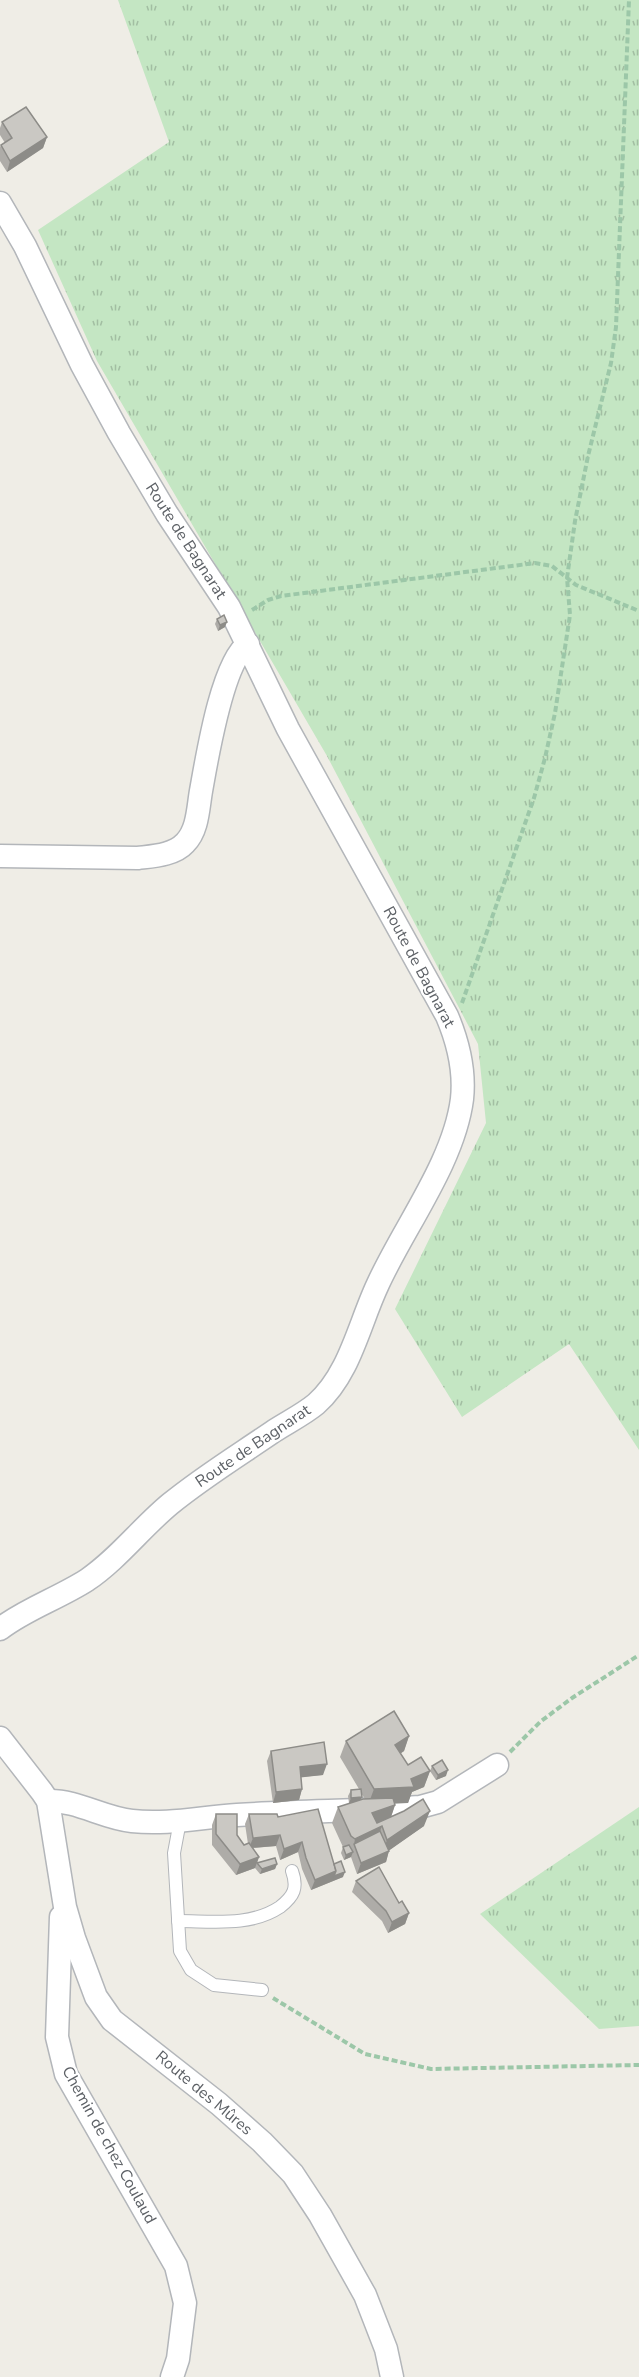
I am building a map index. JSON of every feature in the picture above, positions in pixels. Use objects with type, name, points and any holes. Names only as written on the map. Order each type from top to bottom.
[{"type":"street","name":"Route de Bagnarat","points":[[0,203],[25,246],[82,365],[119,433],[167,514],[229,607],[288,729],[447,1016],[456,1037],[462,1077],[462,1099],[458,1121],[440,1165],[378,1283],[349,1356],[335,1382],[316,1404],[213,1472],[169,1505],[124,1550],[89,1579],[0,1629]]},
{"type":"street","points":[[0,856],[138,858],[159,856],[178,849],[187,842],[195,828],[208,750],[228,676],[238,654],[248,644]]},
{"type":"street","points":[[0,1738],[48,1801],[65,1802],[107,1816],[132,1821],[180,1821],[235,1815],[420,1806],[438,1802],[497,1765]]},
{"type":"street","name":"Route des Mûres","points":[[48,1801],[65,1907],[96,1997],[112,2020],[219,2104],[262,2142],[293,2174],[320,2215],[365,2295],[386,2349],[392,2377]]},
{"type":"street","name":"Chemin de chez Coulaud","points":[[65,1907],[62,1913],[57,2037],[66,2074],[176,2266],[185,2303],[178,2359],[172,2377]]},
{"type":"lane","points":[[180,1821],[174,1853],[180,1951],[191,1970],[214,1985],[262,1990]]},
{"type":"lane","points":[[178,1921],[236,1921],[267,1915],[288,1901],[295,1893],[296,1884],[292,1871]]},
{"type":"path","points":[[447,1016],[456,1011],[465,1000],[534,798],[555,713],[570,615],[567,578],[588,456],[616,327],[629,0]]},
{"type":"path","points":[[237,622],[268,600],[281,596],[536,563],[552,566],[576,585],[639,611]]},
{"type":"path","points":[[497,1765],[540,1722],[572,1698],[639,1655]]},
{"type":"path","points":[[262,1990],[365,2054],[431,2069],[639,2065]]},
{"type":"green space","points":[[118,0],[639,0],[639,1450],[569,1344],[462,1417],[395,1309],[486,1123],[478,1044],[327,756],[97,361],[38,230],[169,142]]},
{"type":"green space","points":[[639,1807],[639,2026],[599,2029],[480,1914]]},
{"type":"building","points":[[26,107],[47,137],[10,161],[1,145],[12,138],[2,122]]},
{"type":"building","points":[[224,615],[227,622],[220,625],[217,619]]},
{"type":"building","points":[[394,1711],[409,1736],[395,1745],[408,1765],[421,1757],[430,1771],[411,1779],[414,1787],[374,1789],[346,1741]]},
{"type":"building","points":[[324,1742],[327,1764],[300,1767],[302,1789],[276,1792],[271,1751]]},
{"type":"building","points":[[442,1760],[448,1770],[438,1775],[432,1766]]},
{"type":"building","points":[[361,1789],[362,1797],[351,1798],[351,1790]]},
{"type":"building","points":[[393,1798],[395,1805],[372,1813],[377,1823],[404,1811],[423,1799],[430,1811],[387,1840],[382,1826],[355,1839],[351,1836],[338,1807],[363,1799]]},
{"type":"building","points":[[318,1809],[336,1871],[315,1880],[302,1842],[284,1849],[280,1835],[253,1838],[249,1814],[277,1814],[278,1817]]},
{"type":"building","points":[[216,1814],[237,1814],[237,1835],[244,1845],[249,1843],[259,1857],[240,1864],[216,1834]]},
{"type":"building","points":[[380,1831],[389,1851],[361,1863],[354,1844]]},
{"type":"building","points":[[349,1845],[353,1852],[346,1855],[343,1847]]},
{"type":"building","points":[[275,1858],[277,1864],[262,1869],[257,1863]]},
{"type":"building","points":[[341,1861],[345,1872],[334,1876],[336,1871],[334,1864]]},
{"type":"building","points":[[379,1867],[399,1903],[402,1901],[409,1913],[392,1922],[386,1911],[356,1881]]}]
